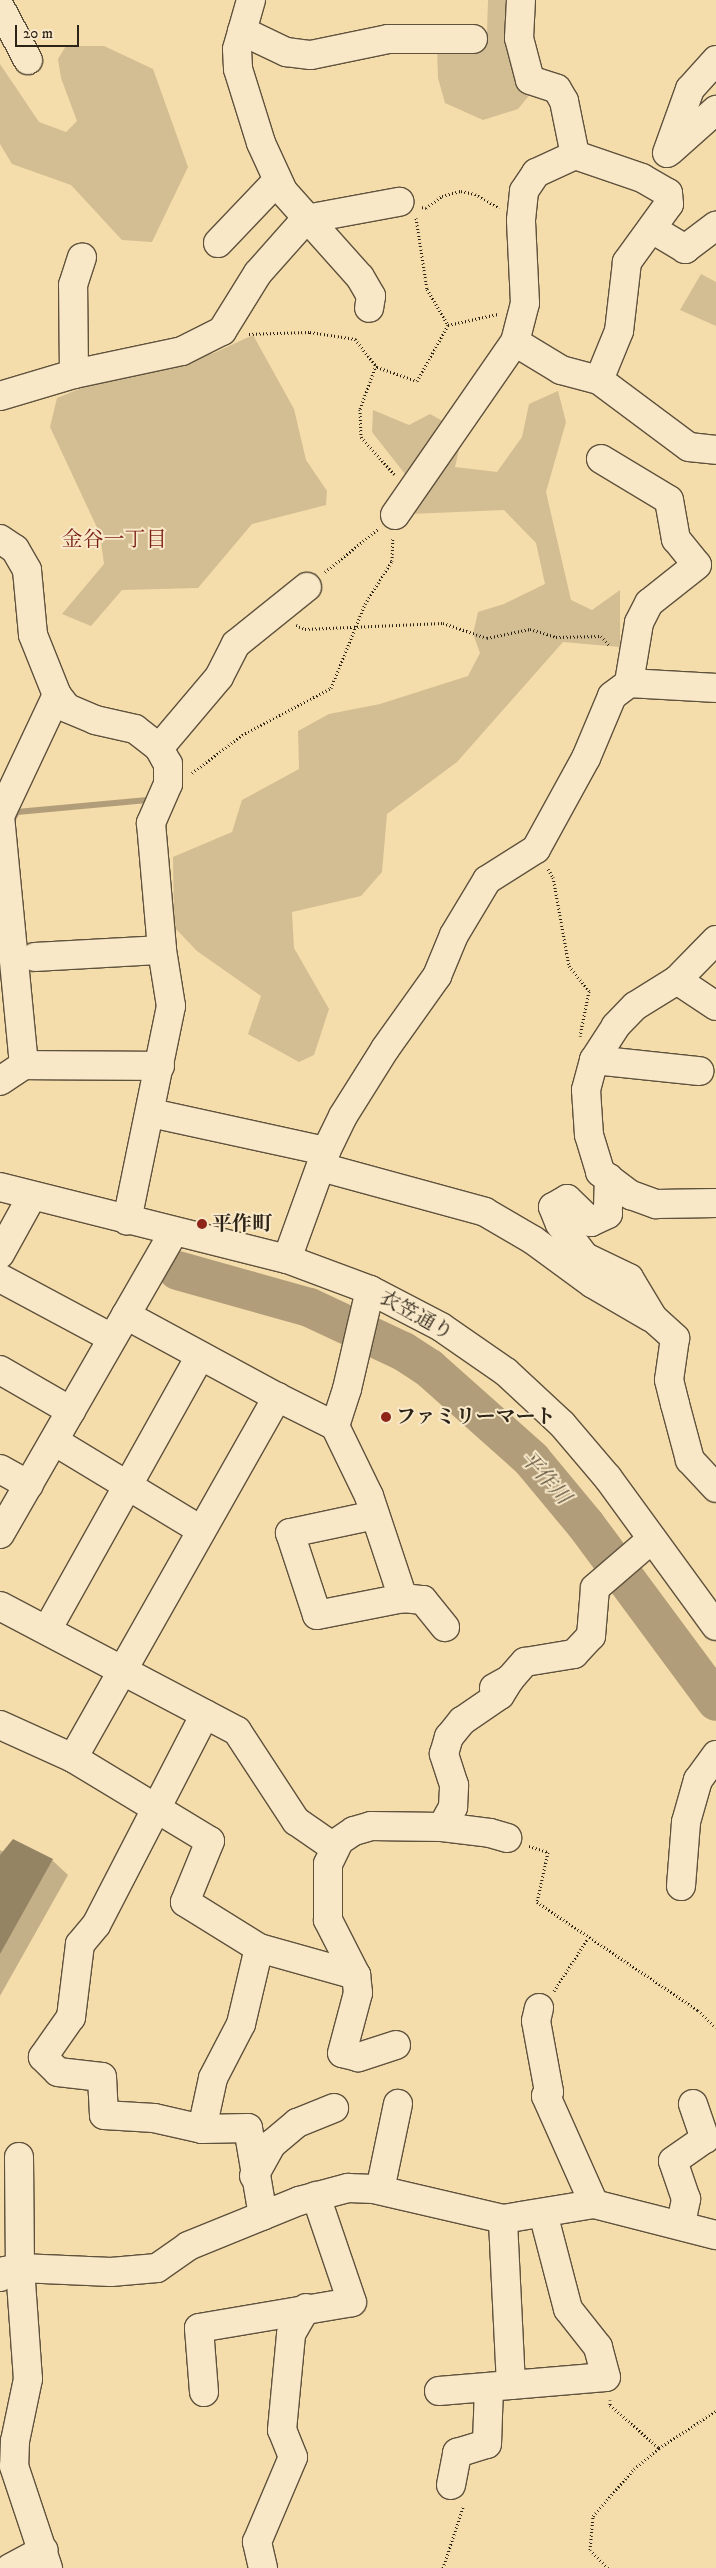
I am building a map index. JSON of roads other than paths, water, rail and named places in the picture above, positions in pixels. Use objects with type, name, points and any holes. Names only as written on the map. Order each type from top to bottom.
[{"type":"street","points":[[251,0],[237,49],[238,69],[261,143],[277,180],[306,219],[360,277],[371,296],[370,308]]},
{"type":"street","points":[[521,0],[519,38],[530,80],[557,89],[564,101],[575,156]]},
{"type":"street","points":[[0,7],[28,60]]},
{"type":"street","points":[[242,31],[286,52],[311,54],[388,39],[473,39]]},
{"type":"street","points":[[667,153],[690,89],[716,60]]},
{"type":"street","points":[[642,178],[716,110]]},
{"type":"street","points":[[395,515],[518,333],[526,304],[521,220],[524,191],[536,173],[575,156],[642,178],[668,193],[669,204],[628,262],[619,331],[599,380]]},
{"type":"street","points":[[218,243],[277,180]]},
{"type":"street","points":[[0,396],[74,374],[182,350],[224,327],[258,273],[306,219],[406,204]]},
{"type":"street","points":[[652,229],[685,249],[716,226]]},
{"type":"street","points":[[74,374],[73,285],[82,257]]},
{"type":"street","points":[[518,333],[562,370],[599,380],[690,447],[716,450]]},
{"type":"street","points":[[601,459],[669,500],[676,539],[696,565],[649,603],[639,623],[629,683]]},
{"type":"street","points":[[0,539],[15,549],[27,570],[33,635],[58,695],[67,708],[95,720],[135,729],[159,748],[168,764],[168,784],[151,823],[162,950],[171,1006],[151,1113],[127,1222]]},
{"type":"street","points":[[159,748],[219,677],[236,644],[307,587]]},
{"type":"street","points":[[287,1259],[323,1160],[385,1048],[437,976],[454,935],[487,880],[536,849],[586,758],[612,696],[629,683],[716,688]]},
{"type":"street","points":[[0,1081],[15,1054],[0,816],[58,695]]},
{"type":"street","points":[[716,940],[677,980],[635,1006],[616,1026],[594,1060],[586,1090],[589,1135],[600,1172],[631,1195],[656,1204],[716,1203]]},
{"type":"street","points":[[35,957],[162,950]]},
{"type":"street","points":[[677,980],[716,1006]]},
{"type":"street","points":[[15,1054],[160,1066]]},
{"type":"street","points":[[594,1060],[699,1071]]},
{"type":"street","points":[[151,1113],[323,1160],[485,1212],[533,1240],[593,1284],[653,1318],[675,1338],[669,1380],[690,1460],[716,1488]]},
{"type":"street","points":[[609,1178],[608,1214],[591,1222],[567,1199],[553,1207],[560,1224],[585,1256],[629,1278],[653,1318]]},
{"type":"street","name":"衣笠通り","points":[[0,1187],[127,1222],[287,1259],[370,1290],[441,1327],[506,1372],[562,1424],[652,1539],[716,1626]]},
{"type":"street","points":[[0,1254],[32,1196]]},
{"type":"street","points":[[0,1534],[174,1232]]},
{"type":"street","points":[[0,1278],[112,1338]]},
{"type":"street","points":[[335,1426],[347,1389],[370,1290]]},
{"type":"street","points":[[126,1315],[277,1397],[335,1426],[375,1514],[403,1598]]},
{"type":"street","points":[[47,1630],[200,1356]]},
{"type":"street","points":[[0,1370],[71,1411]]},
{"type":"street","points":[[73,1758],[121,1670],[277,1397]]},
{"type":"street","points":[[54,1442],[201,1530]]},
{"type":"street","points":[[0,1469],[29,1485]]},
{"type":"street","points":[[375,1514],[290,1533],[317,1615],[403,1598],[423,1600],[445,1627]]},
{"type":"street","points":[[442,1827],[453,1807],[454,1785],[444,1754],[450,1737],[462,1721],[500,1695],[510,1678],[525,1662],[574,1654],[591,1636],[595,1588],[652,1539]]},
{"type":"street","points":[[0,1606],[237,1731],[296,1821],[335,1848]]},
{"type":"street","points":[[463,1707],[510,1678]]},
{"type":"street","points":[[206,1714],[155,1808],[96,1925],[80,1944],[71,2017],[43,2057],[58,2072],[102,2077],[104,2115],[154,2118],[202,2129],[248,2128],[254,2176],[263,2216]]},
{"type":"street","points":[[0,1725],[73,1758],[210,1841],[185,1902],[259,1948],[356,1975]]},
{"type":"street","points":[[682,1886],[686,1822],[698,1780],[716,1755]]},
{"type":"street","points":[[396,2044],[358,2057],[342,2053],[358,1993],[356,1975],[328,1920],[328,1864],[335,1848],[354,1831],[371,1826],[442,1827],[490,1832],[507,1838]]},
{"type":"street","points":[[202,2129],[213,2078],[241,2024],[259,1948]]},
{"type":"street","points":[[539,2008],[536,2021],[548,2092],[546,2096],[594,2204]]},
{"type":"street","points":[[380,2190],[398,2104]]},
{"type":"street","points":[[681,2223],[686,2198],[673,2161],[706,2138],[693,2104]]},
{"type":"street","points":[[254,2176],[272,2144],[297,2123],[334,2108]]},
{"type":"street","points":[[10,2568],[46,2559],[14,2466],[14,2440],[28,2378],[10,2272],[18,2156]]},
{"type":"street","points":[[10,2272],[112,2272],[156,2268],[188,2246],[316,2196],[348,2188],[380,2190],[503,2219],[594,2204],[681,2223],[716,2235]]},
{"type":"street","points":[[204,2392],[199,2328],[306,2308],[352,2302],[316,2196]]},
{"type":"street","points":[[439,2391],[606,2377],[598,2348],[568,2309],[543,2213]]},
{"type":"street","points":[[451,2485],[457,2453],[487,2444],[500,2386],[503,2219]]},
{"type":"street","points":[[263,2568],[257,2542],[293,2457],[282,2430],[291,2334],[306,2308]]},
{"type":"waterway","points":[[13,819],[17,812],[147,800]]},
{"type":"waterway","name":"平作川","points":[[177,1270],[309,1307],[403,1351],[429,1368],[531,1459],[585,1524],[716,1701]]},
{"type":"place","name":"平作町","points":[[202,1224]]},
{"type":"place","name":"ファミリーマート","points":[[386,1417]]},
{"type":"district","name":"金谷一丁目","points":[[114,540]]}]
